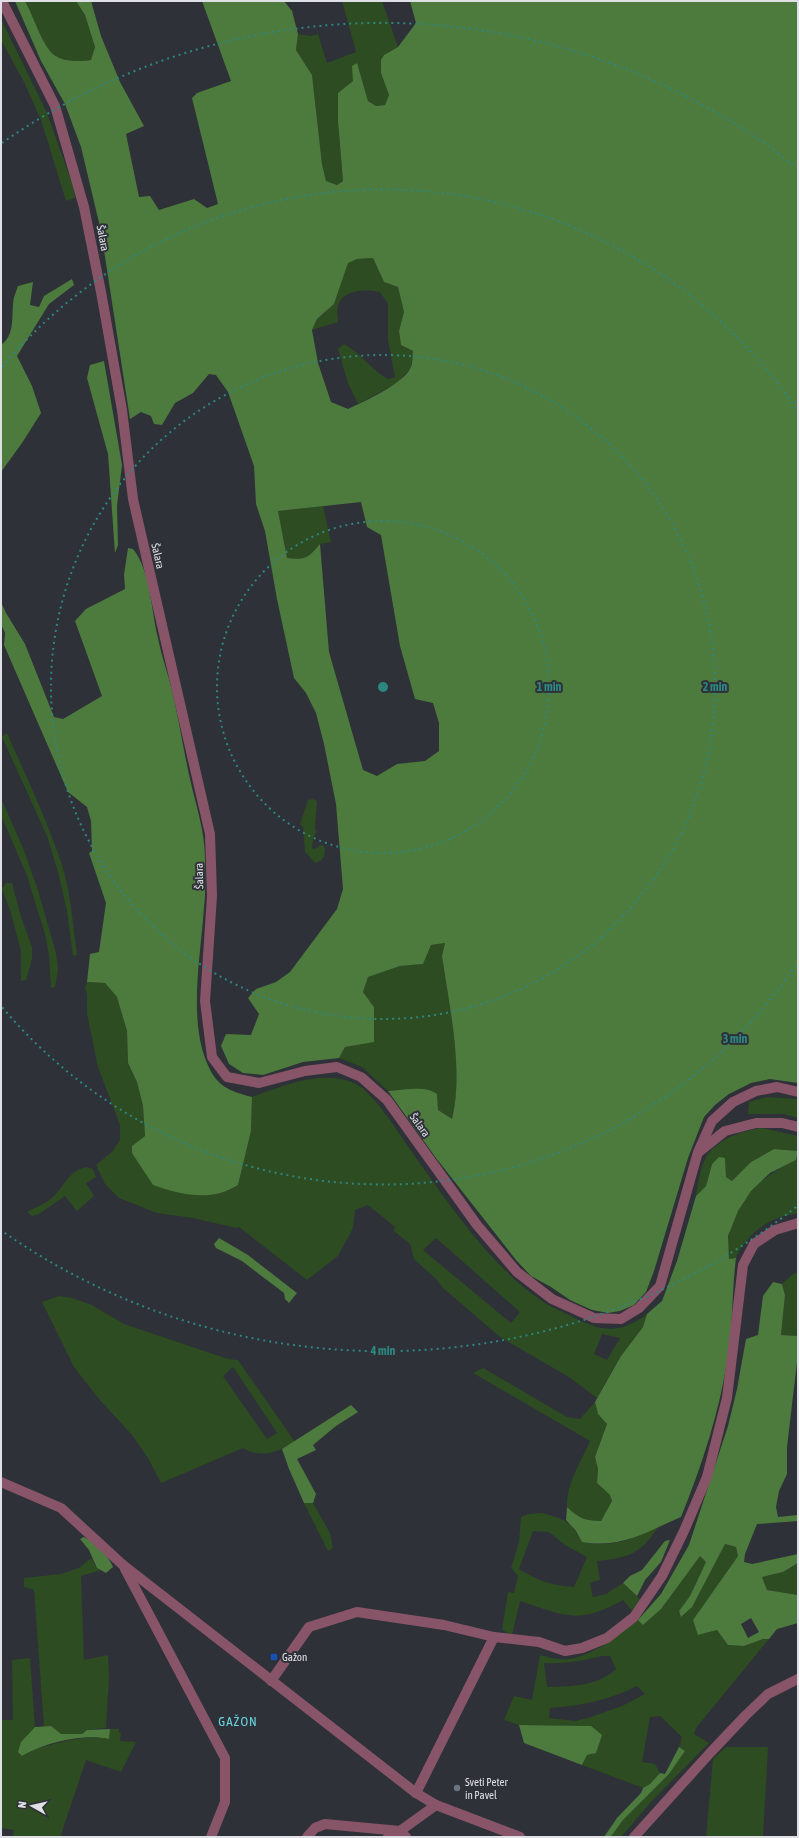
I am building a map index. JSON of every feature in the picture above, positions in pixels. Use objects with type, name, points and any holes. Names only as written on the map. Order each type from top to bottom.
[{"type":"street","name":"Šalara","points":[[2,1],[55,106],[84,207],[122,410],[133,499],[210,834],[212,896],[205,1002],[212,1057],[227,1077],[259,1083],[305,1071],[337,1067],[361,1077],[387,1100],[477,1225],[517,1272],[552,1299],[594,1318],[621,1320],[639,1308],[660,1286],[698,1152],[712,1121],[733,1102],[756,1091],[777,1087],[798,1092]]},
{"type":"street","points":[[698,1152],[725,1131],[756,1123],[782,1123],[798,1127]]},
{"type":"street","points":[[271,1681],[309,1627],[357,1612],[444,1625],[494,1637],[539,1642],[564,1651],[582,1648],[607,1638],[634,1617],[662,1576],[707,1477],[727,1398],[743,1265],[754,1244],[775,1230],[798,1223]]},
{"type":"street","points":[[1,1482],[61,1508],[123,1566],[416,1793],[436,1805],[520,1837]]},
{"type":"street","points":[[123,1566],[225,1758],[225,1802],[211,1837]]},
{"type":"street","points":[[416,1793],[494,1637]]},
{"type":"street","points":[[634,1837],[746,1715],[768,1694],[798,1678]]},
{"type":"street","points":[[388,1837],[403,1834],[436,1805]]},
{"type":"street","points":[[307,1837],[315,1828],[325,1824],[403,1834]]},
{"type":"green space","points":[[15,1],[25,1],[43,40],[54,55],[63,59],[81,61],[91,60],[95,47],[85,15],[76,1],[91,1],[101,36],[120,82],[144,126],[126,134],[139,197],[150,196],[159,210],[194,199],[207,208],[218,204],[192,98],[197,93],[231,81],[202,1],[284,1],[292,11],[298,34],[296,50],[312,75],[322,164],[326,181],[337,185],[343,181],[338,121],[338,93],[353,81],[352,66],[357,63],[368,101],[376,106],[385,105],[389,95],[381,73],[381,60],[384,55],[398,47],[416,23],[410,1],[798,1],[798,1083],[770,1079],[751,1083],[729,1094],[715,1105],[704,1117],[688,1158],[654,1271],[646,1292],[634,1305],[620,1311],[608,1313],[592,1310],[570,1300],[531,1276],[516,1260],[436,1158],[388,1091],[420,1089],[432,1091],[437,1094],[438,1110],[452,1119],[455,1100],[456,1059],[442,956],[445,943],[431,945],[423,964],[400,966],[368,977],[363,992],[374,1007],[374,1042],[345,1047],[339,1058],[303,1062],[263,1075],[243,1073],[229,1064],[221,1046],[226,1034],[251,1035],[259,1014],[248,998],[256,989],[276,982],[290,972],[337,909],[343,889],[336,804],[316,713],[306,693],[294,678],[277,599],[265,531],[256,504],[254,466],[228,392],[216,375],[209,374],[193,393],[175,403],[162,425],[154,424],[151,416],[141,412],[130,419],[101,231],[81,147],[65,104],[41,61]],"holes":[[[373,258],[384,282],[398,287],[404,312],[399,331],[401,345],[413,351],[412,364],[407,373],[401,379],[373,397],[348,409],[331,402],[318,363],[312,330],[317,319],[334,304],[348,263],[357,259]],[[361,502],[367,527],[381,535],[400,646],[415,699],[433,703],[439,723],[439,751],[425,761],[397,764],[377,776],[363,770],[329,652],[320,544],[306,557],[298,559],[287,558],[278,511]]]},
{"type":"green space","points":[[25,1],[76,1],[85,15],[95,47],[91,60],[69,60],[54,55],[43,40]]},
{"type":"green space","points":[[342,1],[382,1],[398,47],[384,55],[381,73],[389,95],[385,105],[376,106],[368,101],[357,64],[353,81],[338,93],[338,121],[343,181],[337,185],[326,181],[322,164],[312,75],[296,50],[298,34],[311,36],[318,34],[327,63],[356,52]]},
{"type":"green space","points":[[1,19],[47,113],[73,186],[75,198],[66,201],[41,120],[24,82],[1,40]]},
{"type":"green space","points":[[373,258],[384,282],[398,287],[404,312],[399,331],[401,345],[413,351],[411,368],[397,383],[358,404],[348,383],[338,349],[344,344],[356,352],[376,371],[388,379],[395,377],[388,340],[388,304],[380,292],[362,291],[350,293],[341,300],[338,306],[338,322],[312,330],[317,319],[334,304],[348,262],[357,259]]},
{"type":"green space","points":[[72,279],[74,285],[49,304],[17,356],[32,386],[41,413],[1,472],[1,345],[8,337],[12,327],[14,300],[18,286],[33,282],[30,305],[39,307],[44,296]]},
{"type":"green space","points":[[104,361],[122,465],[117,506],[118,545],[115,553],[108,454],[87,378],[90,365]]},
{"type":"green space","points":[[323,506],[331,542],[320,544],[306,557],[298,559],[287,558],[278,511]]},
{"type":"green space","points":[[128,548],[133,549],[144,568],[160,646],[172,691],[204,838],[205,895],[197,986],[198,1026],[201,1045],[207,1063],[219,1082],[230,1090],[252,1097],[251,1131],[238,1185],[218,1194],[185,1194],[153,1185],[132,1153],[132,1146],[145,1136],[143,1106],[137,1082],[128,1063],[127,1031],[117,997],[105,983],[87,982],[90,954],[99,952],[106,903],[89,853],[92,851],[91,821],[87,807],[68,792],[4,645],[5,633],[1,624],[1,602],[25,644],[54,717],[63,719],[102,696],[75,621],[86,609],[125,589],[124,575]]},
{"type":"green space","points":[[7,733],[43,815],[62,865],[70,899],[77,955],[73,956],[67,911],[58,872],[47,836],[2,737]]},
{"type":"green space","points":[[1,798],[23,848],[37,887],[56,953],[58,969],[55,987],[51,988],[49,955],[45,934],[27,876],[1,815]]},
{"type":"green space","points":[[313,799],[317,801],[316,832],[313,839],[312,848],[315,849],[320,845],[324,846],[325,852],[324,857],[315,863],[305,852],[303,827],[300,824],[308,800]]},
{"type":"green space","points":[[6,883],[12,883],[21,917],[32,947],[32,959],[26,980],[21,981],[21,951],[10,910],[2,889]]},
{"type":"green space","points":[[445,943],[442,956],[456,1059],[455,1100],[452,1120],[438,1110],[437,1094],[414,1089],[388,1091],[362,1067],[339,1058],[345,1047],[374,1007],[363,992],[368,977],[400,966],[423,964],[431,945]]},
{"type":"green space","points":[[87,982],[105,983],[117,997],[127,1031],[128,1063],[137,1082],[143,1106],[145,1136],[132,1146],[228,1191],[238,1185],[251,1131],[252,1097],[289,1084],[315,1078],[341,1079],[354,1083],[369,1095],[393,1124],[453,1209],[484,1248],[518,1282],[535,1296],[556,1309],[599,1328],[608,1329],[627,1326],[647,1314],[643,1327],[621,1356],[597,1398],[569,1377],[500,1337],[443,1288],[436,1279],[414,1259],[410,1244],[394,1231],[395,1227],[368,1205],[355,1210],[353,1228],[338,1256],[307,1280],[239,1227],[236,1228],[193,1218],[157,1213],[119,1198],[105,1184],[96,1165],[113,1151],[120,1140],[120,1125],[98,1067],[87,1014],[87,995],[85,987]],"holes":[[[436,1238],[520,1312],[511,1323],[423,1250]],[[602,1334],[620,1338],[607,1360],[594,1354]]]},
{"type":"green space","points":[[767,1097],[798,1099],[798,1118],[783,1114],[748,1114],[749,1102]]},
{"type":"green space","points":[[762,1128],[798,1136],[798,1151],[774,1149],[751,1162],[732,1181],[726,1178],[725,1158],[712,1164],[706,1186],[696,1196],[702,1166],[711,1150],[731,1136]]},
{"type":"green space","points":[[774,1149],[798,1151],[796,1160],[770,1173],[751,1191],[738,1211],[728,1236],[729,1259],[736,1258],[731,1331],[725,1376],[709,1438],[681,1517],[633,1538],[609,1543],[596,1544],[582,1542],[576,1531],[566,1520],[567,1507],[582,1518],[601,1521],[612,1501],[610,1495],[597,1483],[598,1469],[595,1457],[607,1424],[598,1414],[595,1402],[621,1356],[643,1327],[647,1314],[662,1301],[677,1261],[696,1196],[706,1186],[712,1164],[719,1157],[725,1158],[726,1177],[732,1181],[751,1162]]},
{"type":"green space","points":[[798,1153],[798,1213],[776,1219],[762,1226],[746,1241],[738,1252],[736,1258],[729,1259],[729,1234],[733,1220],[745,1198],[762,1181],[796,1160]]},
{"type":"green space","points":[[87,1167],[93,1169],[96,1177],[86,1183],[94,1196],[77,1211],[65,1196],[39,1214],[32,1216],[27,1212],[52,1198],[71,1175]]},
{"type":"green space","points":[[219,1238],[248,1255],[297,1293],[289,1303],[285,1299],[284,1293],[242,1261],[216,1248],[214,1244]]},
{"type":"green space","points":[[798,1272],[798,1336],[781,1335],[785,1295],[782,1284],[793,1274]]},
{"type":"green space","points":[[773,1282],[782,1284],[785,1295],[781,1335],[798,1336],[798,1354],[787,1447],[787,1474],[779,1491],[776,1507],[778,1517],[798,1515],[798,1521],[757,1524],[745,1554],[744,1562],[752,1564],[798,1554],[798,1563],[783,1572],[762,1577],[767,1590],[798,1595],[798,1623],[777,1629],[769,1639],[763,1639],[744,1646],[728,1645],[717,1630],[698,1635],[693,1620],[738,1556],[736,1547],[725,1544],[692,1607],[681,1617],[679,1611],[690,1596],[706,1562],[700,1556],[661,1609],[643,1625],[638,1620],[661,1594],[689,1545],[728,1426],[737,1389],[746,1339],[758,1335],[763,1296]],"holes":[[[751,1618],[759,1632],[748,1638],[741,1624]]]},
{"type":"green space","points":[[59,1296],[72,1298],[92,1305],[124,1324],[228,1359],[238,1360],[295,1442],[282,1449],[263,1454],[243,1448],[161,1483],[148,1458],[132,1435],[99,1399],[74,1367],[42,1302]],"holes":[[[233,1367],[277,1433],[267,1439],[223,1376]]]},
{"type":"green space","points":[[483,1368],[567,1417],[580,1419],[595,1402],[598,1414],[607,1424],[595,1457],[598,1469],[597,1483],[610,1495],[612,1501],[601,1521],[582,1518],[567,1507],[567,1498],[571,1482],[590,1441],[473,1373]]},
{"type":"green space","points":[[351,1405],[358,1412],[336,1426],[313,1445],[316,1450],[297,1459],[316,1494],[313,1503],[304,1503],[282,1449]]},
{"type":"green space","points":[[304,1503],[313,1503],[330,1533],[333,1548],[328,1551]]},
{"type":"green space","points":[[543,1513],[562,1519],[574,1529],[582,1542],[593,1544],[621,1542],[639,1536],[658,1527],[646,1543],[633,1553],[617,1558],[597,1561],[600,1580],[590,1583],[593,1597],[606,1594],[623,1583],[641,1600],[632,1611],[623,1600],[594,1613],[572,1616],[549,1611],[520,1601],[512,1635],[502,1630],[508,1592],[514,1593],[518,1576],[511,1568],[519,1542],[521,1517],[528,1514]],"holes":[[[533,1531],[549,1532],[565,1545],[587,1557],[574,1587],[546,1582],[519,1569]]]},
{"type":"green space","points":[[84,1537],[101,1550],[111,1562],[113,1567],[106,1573],[97,1568],[89,1550],[80,1539]]},
{"type":"green space","points":[[670,1540],[661,1562],[645,1580],[637,1596],[623,1583],[630,1576],[642,1570],[665,1541]]},
{"type":"green space","points":[[724,1544],[736,1547],[738,1556],[693,1620],[699,1635],[717,1630],[728,1645],[744,1646],[763,1639],[769,1639],[696,1728],[694,1734],[709,1743],[651,1802],[621,1837],[609,1837],[623,1820],[669,1774],[685,1751],[679,1747],[682,1737],[660,1716],[650,1717],[642,1762],[655,1764],[660,1773],[650,1784],[643,1788],[582,1765],[587,1755],[591,1726],[519,1725],[504,1720],[514,1696],[532,1700],[540,1655],[554,1659],[579,1657],[601,1647],[638,1620],[644,1624],[661,1609],[699,1555],[706,1562],[690,1596],[679,1611],[682,1617]],"holes":[[[602,1656],[610,1656],[616,1669],[608,1675],[584,1684],[547,1687],[544,1663],[573,1662]],[[637,1686],[645,1694],[622,1706],[576,1721],[549,1718],[550,1708],[595,1702]]]},
{"type":"green space","points":[[91,1558],[97,1568],[101,1570],[81,1576],[84,1660],[108,1655],[109,1679],[106,1728],[87,1730],[82,1734],[61,1734],[51,1726],[44,1727],[34,1590],[24,1587],[24,1578],[61,1574],[79,1568]]},
{"type":"green space","points":[[798,1563],[798,1595],[767,1590],[762,1577],[783,1572]]},
{"type":"green space","points":[[30,1658],[35,1727],[28,1734],[35,1749],[81,1738],[108,1739],[110,1729],[119,1729],[119,1732],[121,1733],[120,1741],[136,1742],[121,1772],[86,1760],[60,1837],[13,1837],[14,1830],[1,1828],[1,1720],[13,1720],[12,1660]]},
{"type":"green space","points":[[519,1725],[591,1726],[602,1735],[596,1753],[587,1755],[582,1765],[524,1743]]},
{"type":"green space","points":[[51,1726],[61,1734],[82,1734],[87,1730],[110,1729],[109,1739],[99,1737],[76,1738],[52,1743],[22,1756],[18,1752],[21,1742],[35,1727]]},
{"type":"green space","points":[[679,1747],[685,1751],[669,1774],[623,1820],[612,1835],[609,1837],[604,1837],[617,1818],[641,1793],[643,1788],[650,1784],[660,1773],[665,1774]]},
{"type":"green space","points":[[726,1747],[768,1747],[763,1837],[706,1837],[713,1759]]},
{"type":"place","name":"Gažon","points":[[274,1657]]},
{"type":"place","name":"Sveti Peter in Pavel","points":[[457,1788]]},
{"type":"district","name":"GAŽON","points":[[238,1721]]}]
